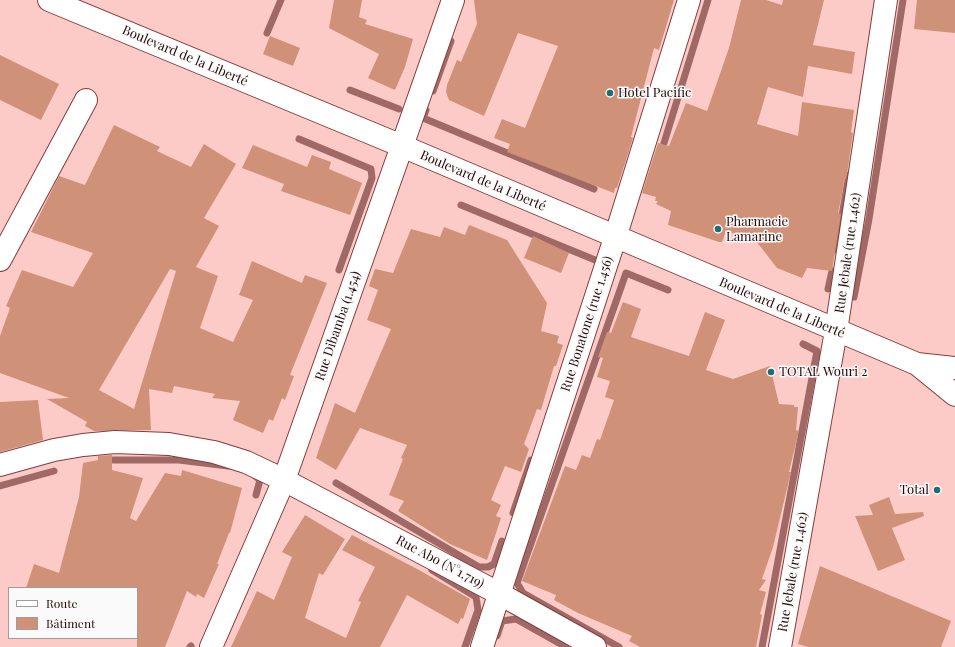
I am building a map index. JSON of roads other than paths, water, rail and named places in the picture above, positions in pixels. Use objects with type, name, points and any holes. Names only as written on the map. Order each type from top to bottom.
[{"type":"main road","name":"Boulevard de la Liberté","points":[[50,0],[402,146],[615,238],[917,364],[955,368]]},
{"type":"main road","name":"Rue Dibamba (1.454)","points":[[211,647],[284,480],[453,0]]},
{"type":"main road","name":"Rue Bonatone (rue 1.456)","points":[[482,647],[615,238],[689,0]]},
{"type":"main road","name":"Rue Jebale (rue 1.462)","points":[[780,647],[836,331],[886,0]]},
{"type":"main road","points":[[0,260],[86,100]]},
{"type":"main road","name":"Boulevard de la Liberté","points":[[917,364],[955,395]]},
{"type":"main road","name":"Rue Abo (N°1.719)","points":[[0,465],[54,450],[115,442],[169,444],[227,456],[246,462],[284,480],[500,594],[595,647]]},
{"type":"waterway","points":[[267,33],[281,0]]},
{"type":"waterway","points":[[664,143],[708,0]]},
{"type":"waterway","points":[[854,297],[869,219],[903,0]]},
{"type":"waterway","points":[[433,91],[451,41]]},
{"type":"waterway","points":[[350,90],[399,109]]},
{"type":"waterway","points":[[426,110],[423,118],[594,189]]},
{"type":"waterway","points":[[299,139],[371,169],[372,178],[339,270]]},
{"type":"waterway","points":[[836,250],[849,175]]},
{"type":"waterway","points":[[461,205],[600,262],[600,265]]},
{"type":"waterway","points":[[828,289],[832,271]]},
{"type":"waterway","points":[[619,647],[523,593],[517,583],[626,273],[668,290]]},
{"type":"waterway","points":[[762,647],[817,351],[803,344]]},
{"type":"waterway","points":[[113,460],[179,460],[228,466]]},
{"type":"waterway","points":[[513,513],[531,460]]},
{"type":"waterway","points":[[0,486],[54,471]]},
{"type":"waterway","points":[[254,475],[260,480],[256,495]]},
{"type":"waterway","points":[[336,483],[479,567],[488,567],[494,564],[502,541]]},
{"type":"waterway","points":[[432,570],[476,597],[478,610],[465,647]]},
{"type":"waterway","points":[[497,636],[502,621],[516,619],[566,647]]},
{"type":"place","name":"Hotel Pacific","points":[[610,93]]},
{"type":"place","name":"Pharmacie Lamarine","points":[[718,229]]},
{"type":"place","name":"TOTAL Wouri 2","points":[[771,372]]},
{"type":"place","name":"Total","points":[[937,490]]}]
